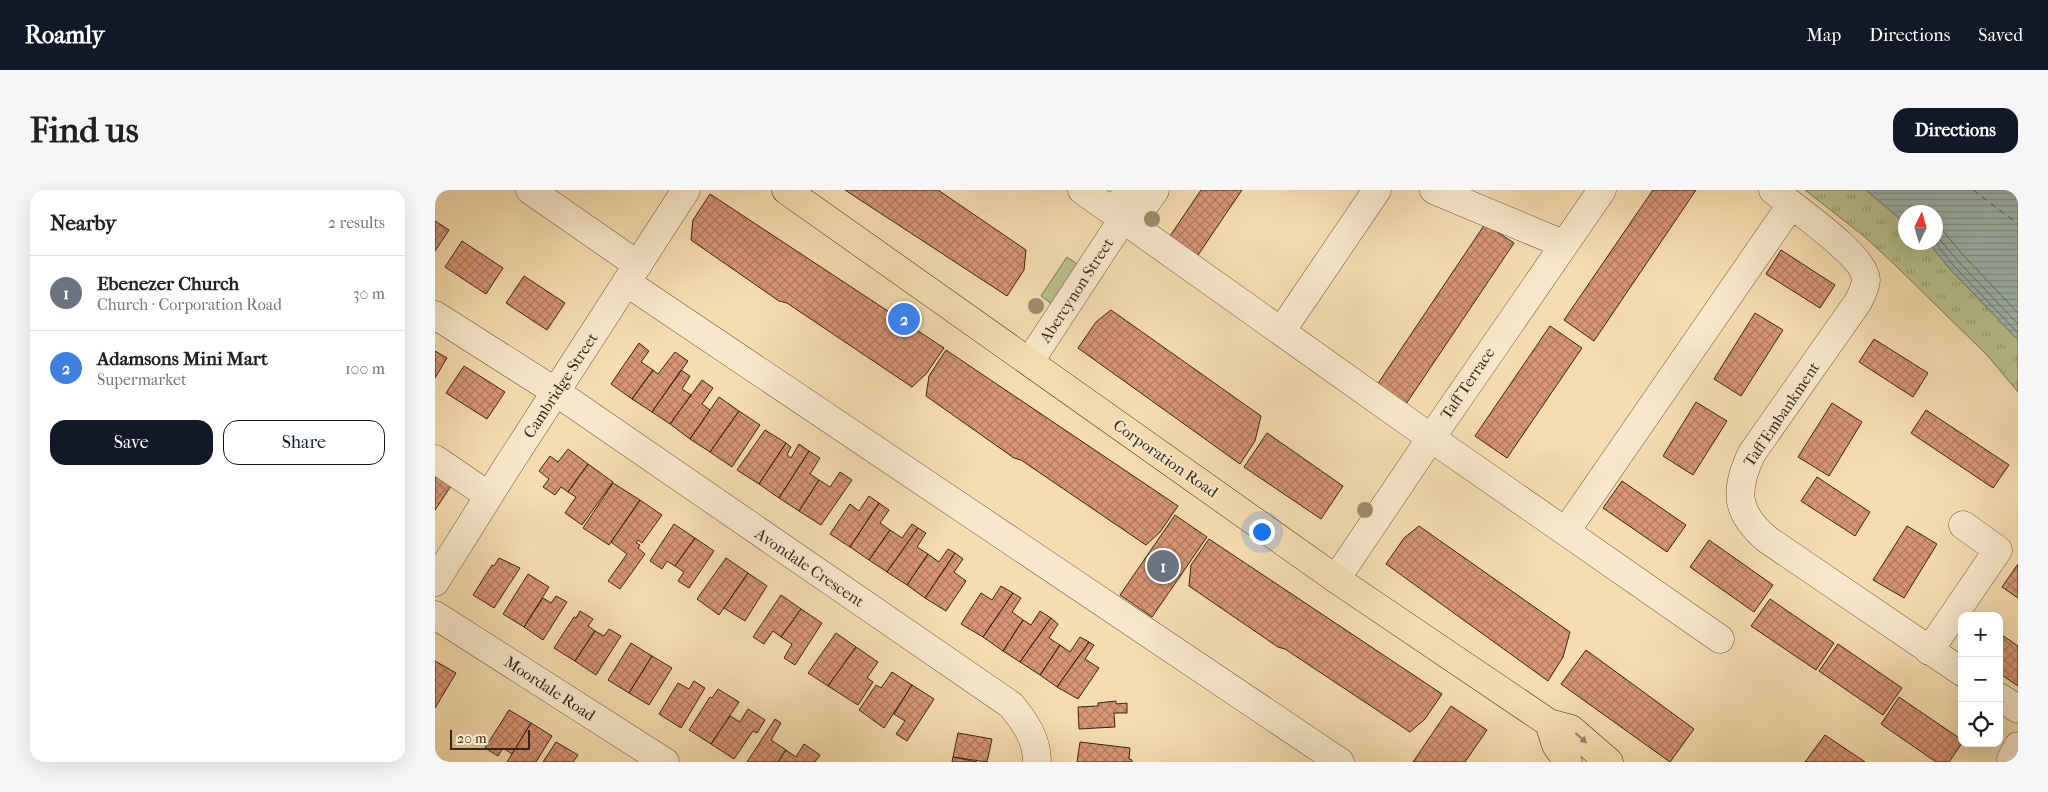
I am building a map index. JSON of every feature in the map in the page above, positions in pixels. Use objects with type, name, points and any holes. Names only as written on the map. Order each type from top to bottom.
[{"type":"main road","name":"Corporation Road","points":[[786,190],[1336,579],[1549,723],[1571,729],[1609,762]]},
{"type":"main road","points":[[1549,723],[1556,745],[1567,762]]},
{"type":"street","points":[[530,190],[632,274],[1340,762]]},
{"type":"street","name":"Cambridge Street","points":[[435,582],[686,190]]},
{"type":"street","points":[[1082,190],[1282,330],[1431,438],[1721,639]]},
{"type":"street","name":"Abercynon Street","points":[[1123,219],[1121,201],[1129,190]]},
{"type":"street","name":"Abercynon Street","points":[[1030,361],[1123,219],[1140,211],[1155,190]]},
{"type":"street","points":[[1282,330],[1377,190]]},
{"type":"street","points":[[1434,190],[1563,244]]},
{"type":"street","name":"Taff Terrace","points":[[1336,579],[1563,244],[1602,190]]},
{"type":"street","points":[[1566,531],[1782,198]]},
{"type":"street","name":"Taff Embankment","points":[[1782,198],[1851,252],[1862,266],[1867,280],[1858,302],[1752,453],[1743,470],[1740,490],[1744,512],[1753,528],[1768,540],[1958,669]]},
{"type":"street","name":"Avondale Crescent","points":[[435,315],[556,392],[1011,705],[1026,723],[1037,748],[1037,762]]},
{"type":"street","points":[[435,459],[489,496]]},
{"type":"street","points":[[1929,651],[1998,550],[1963,524]]},
{"type":"street","name":"Moordale Road","points":[[435,614],[665,762]]},
{"type":"street","points":[[2003,700],[2018,709]]},
{"type":"green space","points":[[1805,190],[1866,190],[1898,217],[1898,250],[1935,250],[1949,268],[2018,340],[2018,392],[1987,355],[1865,237]]},
{"type":"green space","points":[[1067,257],[1083,268],[1056,307],[1041,296]]},
{"type":"water","points":[[1866,190],[2018,190],[2018,340],[1949,268],[1935,250],[1943,250],[1943,205],[1898,205],[1898,217]]},
{"type":"building","points":[[845,190],[938,190],[1026,250],[1024,270],[1007,296]]},
{"type":"building","points":[[1201,190],[1242,190],[1196,258],[1168,239]]},
{"type":"building","points":[[1653,190],[1696,190],[1594,341],[1564,320]]},
{"type":"building","points":[[710,194],[944,348],[926,374],[912,387],[787,303],[779,301],[691,240],[693,220]]},
{"type":"building","points":[[435,221],[449,230],[435,251]]},
{"type":"building","points":[[1485,224],[1514,243],[1406,404],[1377,385]]},
{"type":"building","points":[[462,241],[503,268],[486,294],[445,267]]},
{"type":"building","points":[[1781,250],[1835,285],[1820,308],[1766,274]]},
{"type":"building","points":[[524,276],[565,303],[547,330],[506,303]]},
{"type":"building","points":[[1111,310],[1261,416],[1255,441],[1240,464],[1078,348],[1096,322]]},
{"type":"building","points":[[1755,313],[1783,330],[1741,396],[1714,379]]},
{"type":"building","points":[[1550,326],[1582,348],[1507,458],[1475,436]]},
{"type":"building","points":[[1874,339],[1928,373],[1913,397],[1859,362]]},
{"type":"building","points":[[639,343],[649,351],[641,362],[653,370],[632,399],[611,384]]},
{"type":"building","points":[[946,350],[1178,506],[1160,532],[1146,545],[1021,460],[1014,458],[926,396],[929,376]]},
{"type":"building","points":[[435,351],[447,358],[435,378]]},
{"type":"building","points":[[675,352],[688,361],[652,412],[632,399],[653,370],[658,374]]},
{"type":"building","points":[[464,366],[505,392],[487,419],[446,393]]},
{"type":"building","points":[[681,370],[690,376],[682,389],[691,395],[670,424],[652,412]]},
{"type":"building","points":[[702,380],[713,388],[702,404],[710,410],[690,439],[670,424]]},
{"type":"building","points":[[719,397],[739,411],[710,452],[690,439]]},
{"type":"building","points":[[1696,402],[1727,421],[1693,475],[1663,456]]},
{"type":"building","points":[[1832,403],[1862,422],[1829,476],[1798,457]]},
{"type":"building","points":[[1926,410],[2009,465],[1993,488],[1911,433]]},
{"type":"building","points":[[739,411],[760,425],[732,467],[710,452]]},
{"type":"building","points":[[765,430],[786,443],[759,484],[737,470]]},
{"type":"building","points":[[1267,433],[1343,486],[1321,519],[1244,467]]},
{"type":"building","points":[[786,443],[791,447],[787,455],[791,458],[799,444],[809,451],[779,498],[759,484]]},
{"type":"building","points":[[568,449],[588,464],[568,492],[561,487],[555,495],[543,487],[549,479],[539,471],[550,456],[558,462]]},
{"type":"building","points":[[809,451],[820,458],[810,474],[819,480],[799,511],[779,498]]},
{"type":"building","points":[[588,464],[613,482],[582,525],[565,513],[576,497],[568,492]]},
{"type":"building","points":[[435,471],[453,483],[435,510]]},
{"type":"building","points":[[840,472],[852,480],[821,525],[799,511],[819,480],[830,487]]},
{"type":"building","points":[[1817,477],[1870,512],[1855,536],[1801,501]]},
{"type":"building","points":[[1622,481],[1686,525],[1667,552],[1603,508]]},
{"type":"building","points":[[613,483],[640,500],[609,545],[583,528]]},
{"type":"building","points":[[869,496],[879,503],[850,547],[830,534],[850,504],[859,511]]},
{"type":"building","points":[[640,500],[662,515],[642,543],[638,540],[636,543],[640,545],[638,548],[645,554],[620,589],[608,581],[627,554],[611,542]]},
{"type":"building","points":[[879,503],[889,510],[880,523],[890,530],[869,560],[850,547]]},
{"type":"building","points":[[1175,515],[1207,537],[1152,617],[1120,595]]},
{"type":"building","points":[[674,524],[695,538],[675,566],[667,561],[662,569],[650,561]]},
{"type":"building","points":[[912,524],[918,528],[887,572],[869,560],[890,530],[902,538]]},
{"type":"building","points":[[1419,526],[1570,632],[1563,657],[1548,681],[1386,564],[1404,538]]},
{"type":"building","points":[[1907,526],[1937,544],[1904,598],[1873,580]]},
{"type":"building","points":[[918,528],[926,533],[917,547],[928,554],[907,585],[887,572]]},
{"type":"building","points":[[695,538],[714,551],[689,588],[678,581],[684,572],[675,566]]},
{"type":"building","points":[[1209,539],[1442,694],[1425,719],[1410,732],[1285,649],[1278,647],[1189,586],[1191,565]]},
{"type":"building","points":[[1709,540],[1773,585],[1754,612],[1690,567]]},
{"type":"building","points":[[948,549],[955,553],[925,598],[907,585],[928,554],[939,562]]},
{"type":"building","points":[[955,553],[963,559],[954,572],[966,581],[946,611],[925,598]]},
{"type":"building","points":[[499,558],[520,568],[494,608],[473,595],[492,565],[494,566]]},
{"type":"building","points":[[726,558],[748,573],[719,615],[697,599]]},
{"type":"building","points":[[2018,564],[2018,598],[2002,587]]},
{"type":"building","points":[[748,573],[767,586],[745,621],[724,608]]},
{"type":"building","points":[[528,574],[549,587],[524,627],[503,614]]},
{"type":"building","points":[[1001,586],[1013,593],[983,637],[961,624],[981,593],[992,600]]},
{"type":"building","points":[[1013,593],[1021,598],[1012,612],[1023,620],[1003,651],[983,637]]},
{"type":"building","points":[[781,595],[801,609],[781,637],[773,631],[764,644],[753,637]]},
{"type":"building","points":[[556,596],[567,602],[543,640],[524,627],[543,598],[551,603]]},
{"type":"building","points":[[1770,599],[1834,643],[1816,670],[1751,626]]},
{"type":"building","points":[[801,609],[822,623],[795,665],[784,658],[792,644],[781,637]]},
{"type":"building","points":[[580,611],[593,619],[588,626],[595,631],[575,661],[554,648]]},
{"type":"building","points":[[1040,611],[1051,618],[1020,662],[1003,651],[1023,620],[1031,625]]},
{"type":"building","points":[[1051,618],[1058,624],[1049,638],[1060,645],[1040,675],[1020,662]]},
{"type":"building","points":[[609,629],[621,636],[596,675],[575,661],[595,631],[604,636]]},
{"type":"building","points":[[836,633],[856,647],[828,686],[808,673]]},
{"type":"building","points":[[2003,636],[2018,646],[2018,686],[2003,676]]},
{"type":"building","points":[[1080,637],[1089,642],[1057,687],[1040,675],[1060,645],[1070,652]]},
{"type":"building","points":[[1089,642],[1094,645],[1085,659],[1099,668],[1078,699],[1057,687]]},
{"type":"building","points":[[631,643],[652,656],[629,693],[608,680]]},
{"type":"building","points":[[1838,644],[1902,688],[1883,715],[1819,671]]},
{"type":"building","points":[[856,647],[878,662],[867,678],[873,682],[858,705],[828,686]]},
{"type":"building","points":[[1586,650],[1694,729],[1670,762],[1561,684]]},
{"type":"building","points":[[652,656],[672,668],[649,705],[629,693]]},
{"type":"building","points":[[435,661],[456,673],[435,708]]},
{"type":"building","points":[[892,672],[912,685],[884,728],[859,710],[876,685],[881,688]]},
{"type":"building","points":[[694,681],[705,688],[681,728],[659,714],[678,683],[689,689]]},
{"type":"building","points":[[912,685],[934,699],[907,741],[896,734],[905,721],[894,714]]},
{"type":"building","points":[[718,689],[739,702],[711,744],[689,730],[710,697],[712,698]]},
{"type":"building","points":[[1899,697],[1958,737],[1959,747],[1949,762],[1936,762],[1881,724]]},
{"type":"building","points":[[1116,701],[1116,704],[1127,703],[1127,713],[1114,713],[1115,727],[1079,729],[1078,707],[1098,706],[1098,703]]},
{"type":"building","points":[[1451,706],[1487,730],[1465,762],[1413,762]]},
{"type":"building","points":[[748,709],[765,720],[757,733],[753,731],[734,759],[711,744],[730,716],[740,722]]},
{"type":"building","points":[[509,710],[531,723],[512,754],[503,748],[498,756],[485,748]]},
{"type":"building","points":[[775,719],[781,723],[771,740],[786,750],[778,762],[747,762]]},
{"type":"building","points":[[531,723],[552,736],[536,762],[507,762]]},
{"type":"building","points":[[958,733],[992,739],[987,762],[953,757]]},
{"type":"building","points":[[1825,735],[1865,762],[1805,762]]},
{"type":"building","points":[[556,742],[578,755],[573,762],[543,762]]},
{"type":"building","points":[[1080,742],[1130,748],[1129,759],[1132,762],[1077,762]]},
{"type":"building","points":[[804,744],[820,755],[815,762],[778,762],[786,750],[796,757]]},
{"type":"building","points":[[953,757],[977,762],[952,762]]},
{"type":"ferry route","points":[[1973,190],[2018,224]]},
{"type":"place","name":"Adamsons Mini Mart","points":[[904,319]]},
{"type":"place","name":"Ebenezer Church","points":[[1163,566]]}]
